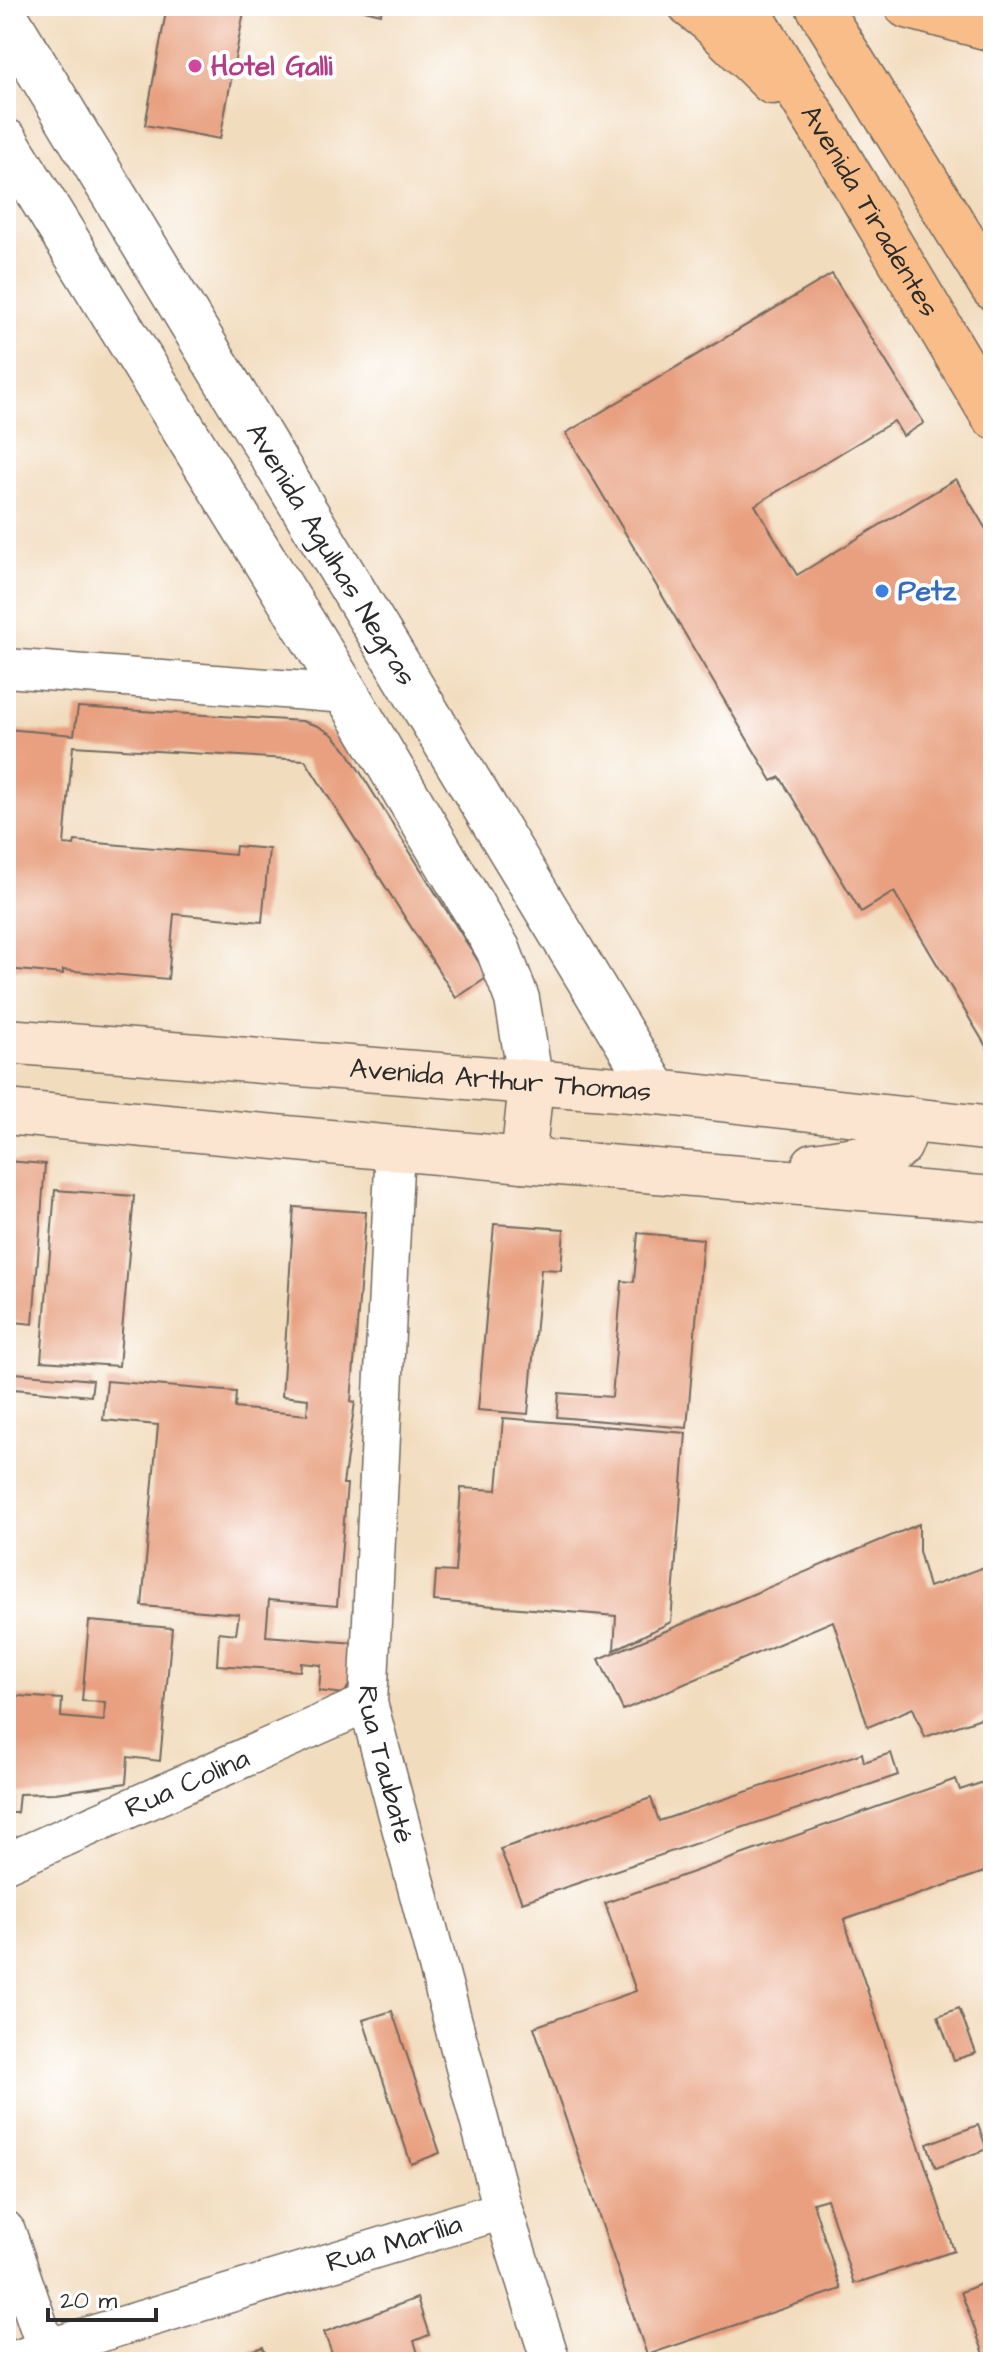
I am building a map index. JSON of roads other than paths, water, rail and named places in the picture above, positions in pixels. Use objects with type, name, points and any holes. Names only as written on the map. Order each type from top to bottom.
[{"type":"main road","points":[[691,6],[710,21],[827,140],[877,149],[892,157],[944,207]]},
{"type":"main road","name":"Avenida Tiradentes","points":[[745,6],[993,416]]},
{"type":"main road","points":[[818,6],[993,288]]},
{"type":"main road","points":[[907,6],[993,29]]},
{"type":"main road","name":"Avenida Arthur Thomas","points":[[6,1041],[657,1092],[993,1129]]},
{"type":"main road","points":[[523,1160],[531,1084]]},
{"type":"main road","points":[[6,1112],[523,1160],[993,1199]]},
{"type":"main road","points":[[724,1176],[888,1154],[900,1145],[910,1119]]},
{"type":"street","name":"Avenida Agulhas Negras","points":[[6,17],[657,1092]]},
{"type":"street","name":"Avenida Agulhas Negras","points":[[6,142],[347,694],[498,949],[517,999],[531,1084]]},
{"type":"street","points":[[142,361],[195,328]]},
{"type":"street","points":[[6,668],[347,694]]},
{"type":"street","name":"Rua Taubaté","points":[[395,1147],[368,1703],[503,2210],[551,2362]]},
{"type":"street","name":"Rua Colina","points":[[6,1863],[368,1703]]},
{"type":"street","name":"Rua Marília","points":[[10,2362],[48,2355],[503,2210]]},
{"type":"street","points":[[6,2231],[48,2355]]},
{"type":"place","name":"Hotel Galli","points":[[195,66]]},
{"type":"place","name":"Petz","points":[[882,591]]}]
